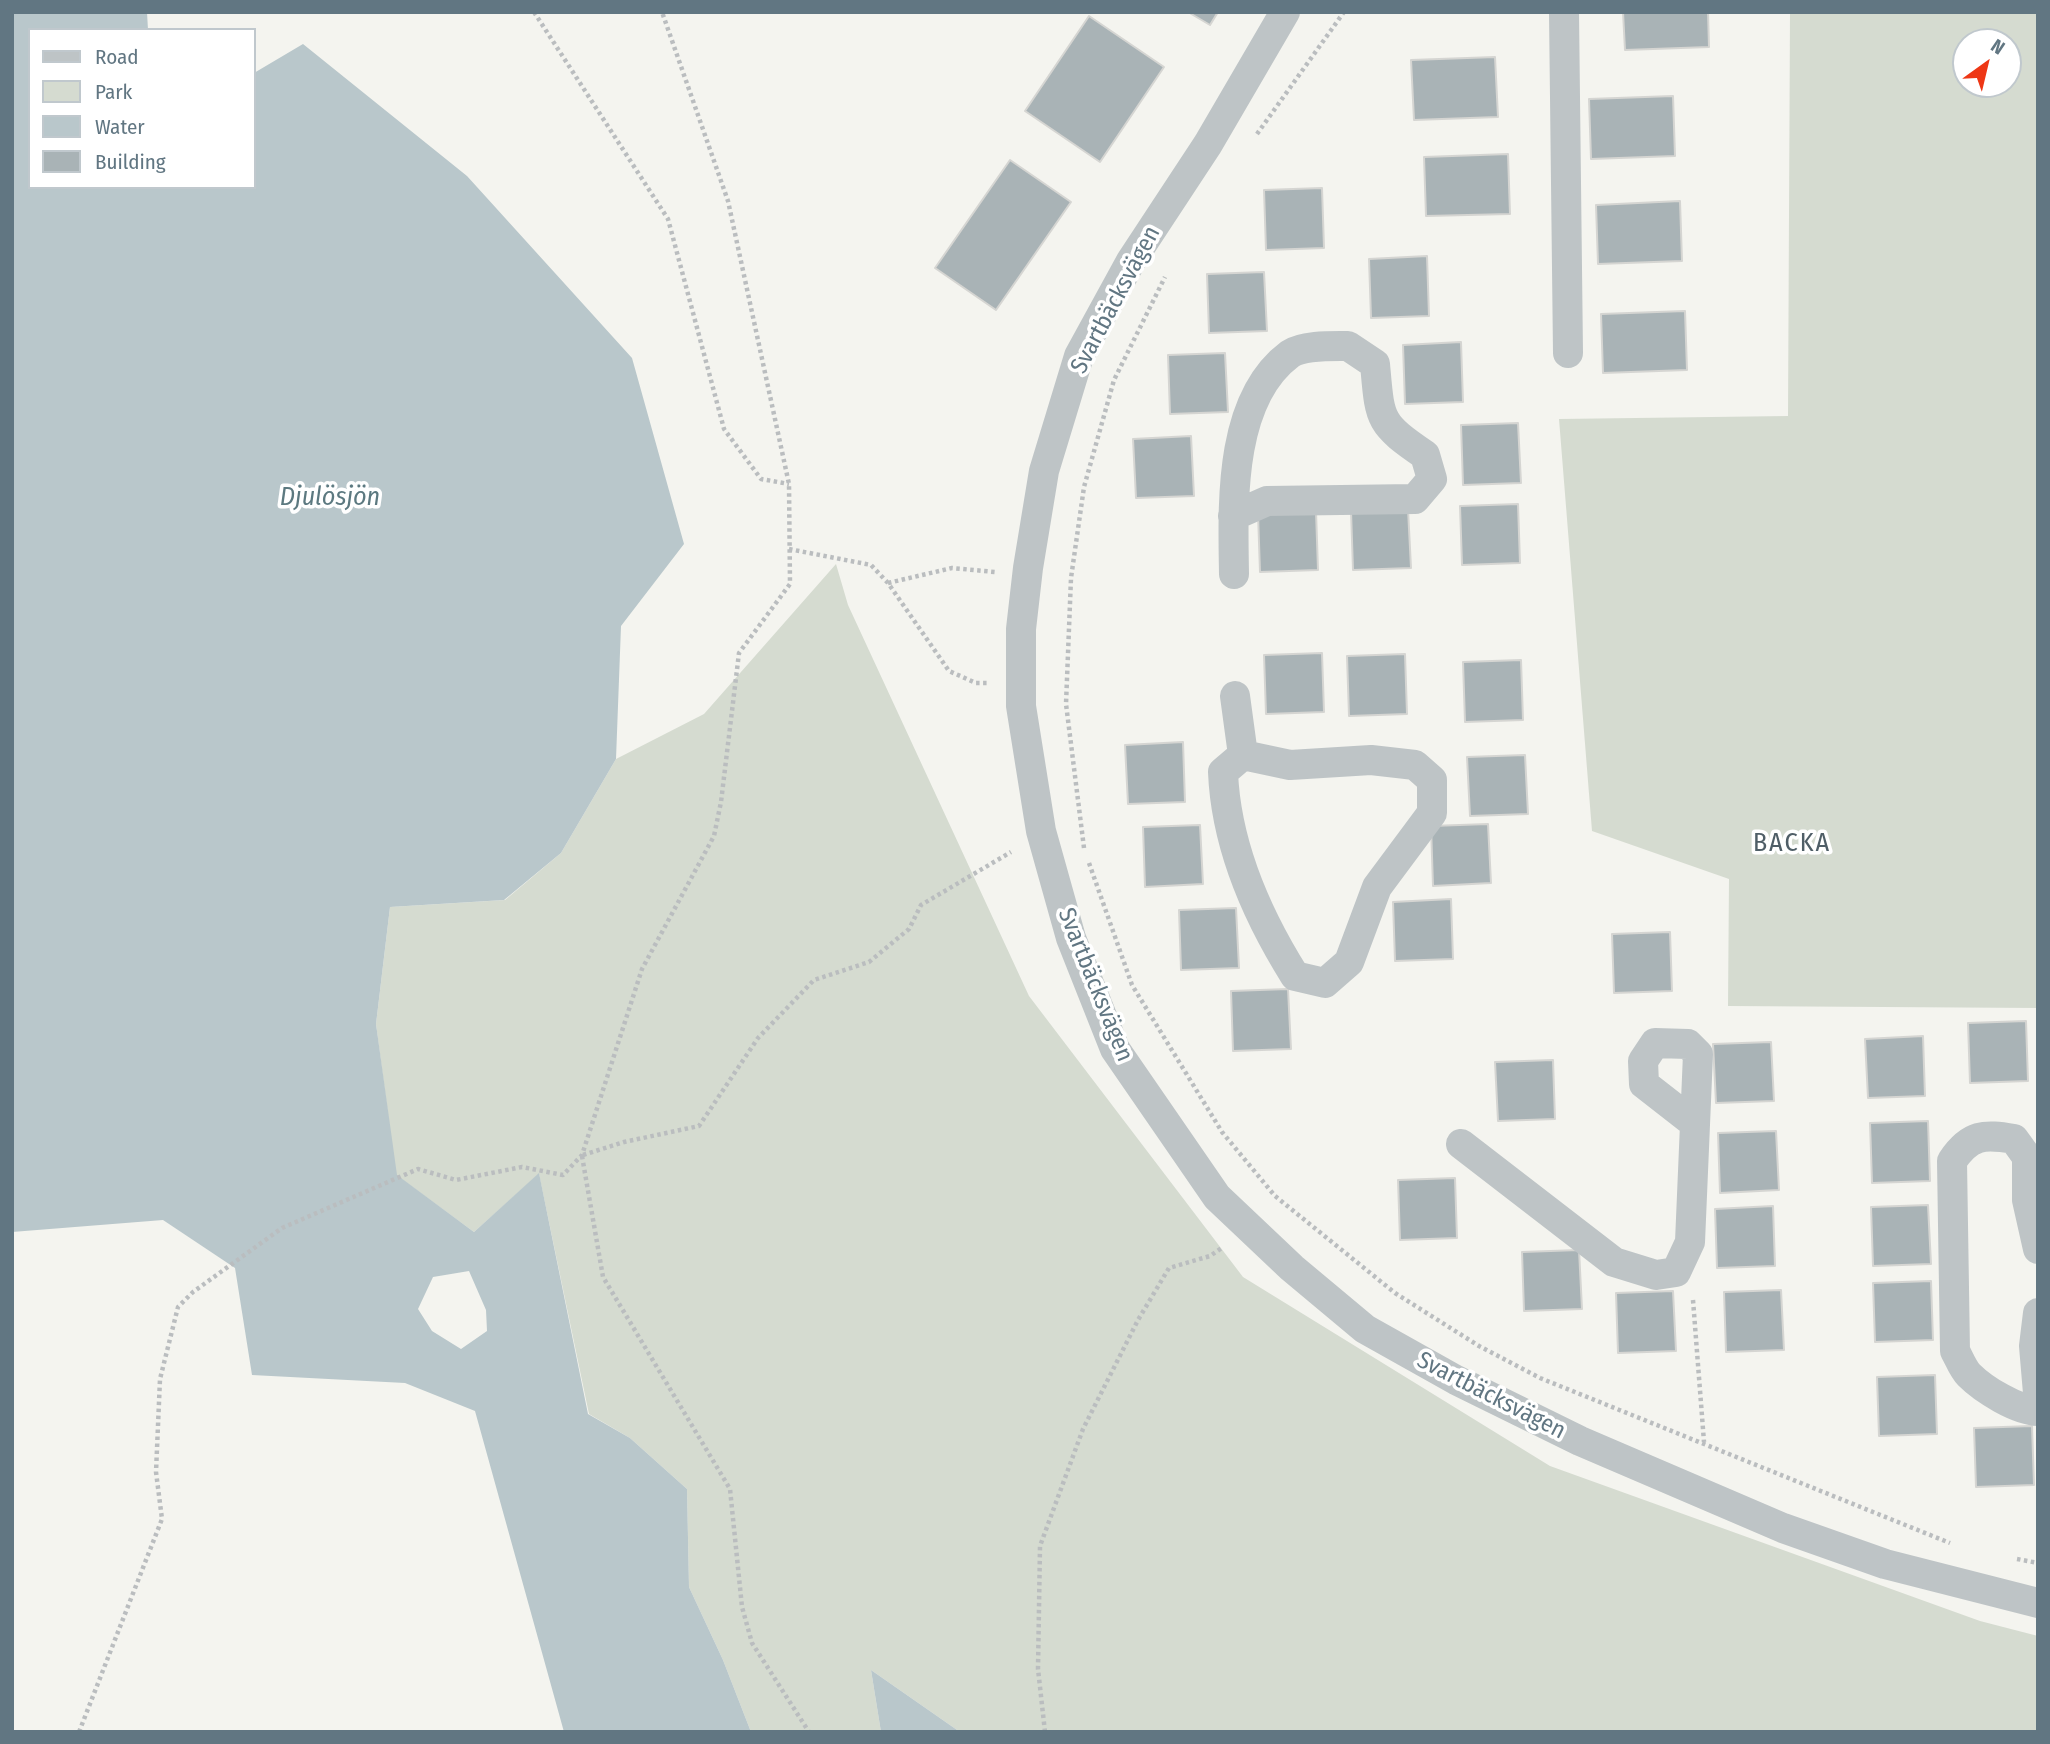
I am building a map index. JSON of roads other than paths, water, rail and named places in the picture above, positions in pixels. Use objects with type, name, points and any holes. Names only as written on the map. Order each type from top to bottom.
[{"type":"street","name":"Svartbäcksvägen","points":[[1285,12],[1208,144],[1131,261],[1079,356],[1044,471],[1021,629],[1021,706],[1041,831],[1071,938],[1115,1049],[1217,1197],[1292,1268],[1365,1329],[1456,1380],[1580,1441],[1783,1528],[1885,1564],[2038,1603]]},
{"type":"street","points":[[1563,12],[1568,353]]},
{"type":"street","points":[[1233,516],[1267,501],[1415,499],[1432,480],[1425,455],[1392,433],[1379,410],[1375,364],[1348,346],[1292,353],[1262,384],[1237,451],[1233,516],[1234,574]]},
{"type":"street","points":[[1235,696],[1243,755]]},
{"type":"street","points":[[1243,755],[1290,765],[1371,760],[1415,765],[1432,780],[1432,813],[1377,887],[1349,962],[1325,983],[1295,976],[1267,932],[1237,856],[1225,811],[1223,772],[1243,755]]},
{"type":"street","points":[[1461,1144],[1614,1262],[1656,1275],[1676,1272],[1690,1242],[1694,1123]]},
{"type":"street","points":[[2038,1249],[2028,1200],[2027,1157],[2014,1139],[1987,1135],[1962,1145],[1951,1161],[1955,1351],[1968,1374],[2004,1398],[2029,1410],[2038,1410]]},
{"type":"street","points":[[2038,1313],[2034,1346],[2038,1393]]},
{"type":"water","name":"Djulösjön","points":[[12,12],[147,12],[148,28],[28,28],[28,189],[256,189],[256,72],[303,44],[467,176],[632,358],[684,544],[621,626],[616,759],[561,853],[504,900],[390,907],[376,1024],[397,1175],[474,1232],[539,1173],[588,1414],[630,1438],[687,1489],[689,1587],[723,1660],[751,1732],[564,1732],[475,1411],[405,1383],[252,1375],[235,1268],[163,1220],[12,1232]],"holes":[[[469,1271],[486,1310],[487,1331],[461,1349],[432,1331],[418,1309],[433,1277]]]},
{"type":"water","points":[[871,1670],[960,1732],[881,1732]]},
{"type":"district","name":"BACKA","points":[[1792,844]]}]
